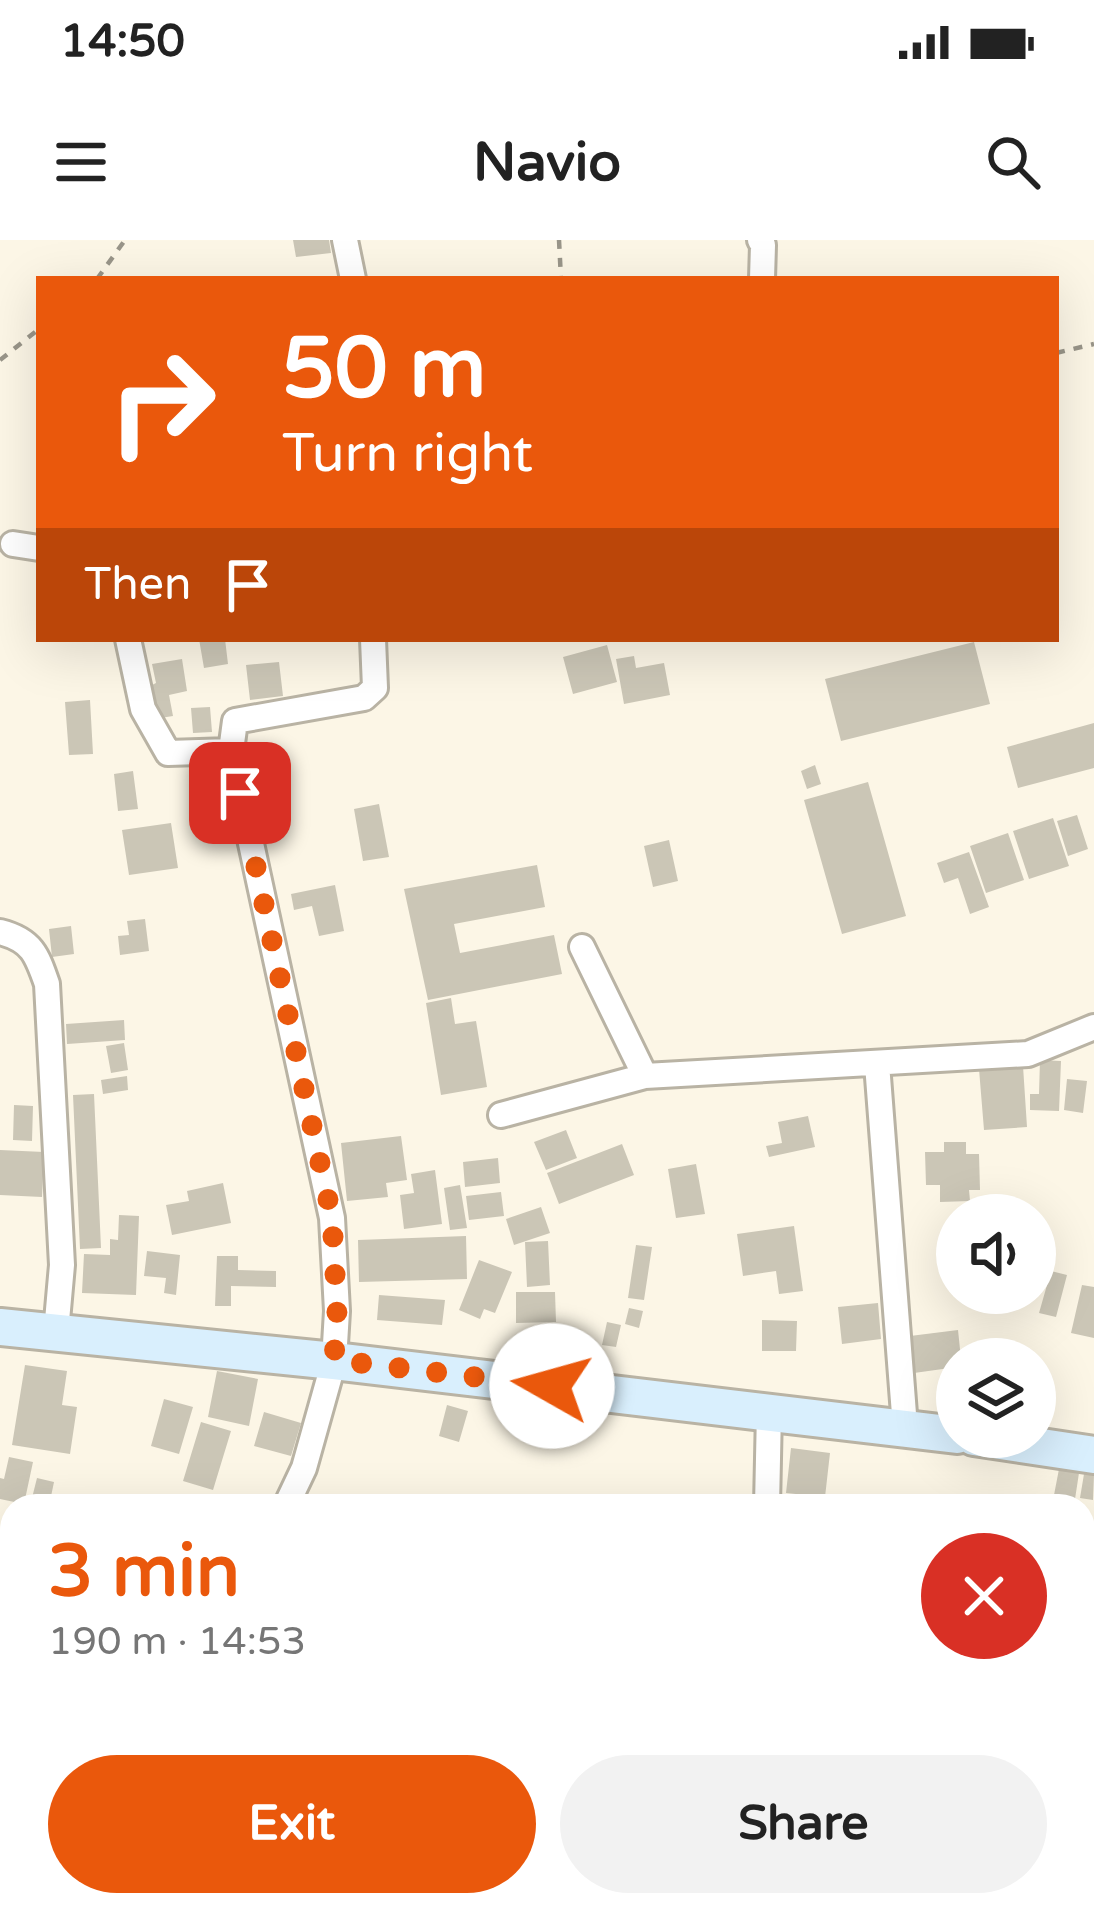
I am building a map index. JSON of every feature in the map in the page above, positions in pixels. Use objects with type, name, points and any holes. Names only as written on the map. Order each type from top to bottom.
[{"type":"street","points":[[345,240],[352,276]]},
{"type":"street","points":[[760,240],[762,276]]},
{"type":"street","points":[[13,544],[36,548]]},
{"type":"street","points":[[129,642],[143,709],[168,753],[231,751]]},
{"type":"street","points":[[292,1494],[304,1468],[334,1360],[337,1311],[332,1218],[231,751],[236,721],[364,698],[375,688],[382,642]]},
{"type":"street","points":[[0,932],[16,936],[37,954],[47,984],[62,1265],[56,1332]]},
{"type":"street","points":[[582,947],[644,1076]]},
{"type":"street","points":[[501,1114],[644,1076],[1028,1054],[1094,1027]]},
{"type":"street","points":[[877,1064],[905,1427]]},
{"type":"street","points":[[0,1327],[334,1360],[936,1432]]},
{"type":"street","points":[[767,1494],[769,1411]]},
{"type":"street","points":[[1056,1449],[1094,1455]]},
{"type":"path","points":[[99,276],[125,240]]},
{"type":"path","points":[[559,240],[561,276]]},
{"type":"path","points":[[0,360],[36,331]]},
{"type":"path","points":[[1059,352],[1094,344]]},
{"type":"building","points":[[293,240],[329,240],[331,253],[296,257]]},
{"type":"building","points":[[200,642],[225,642],[228,664],[204,668]]},
{"type":"building","points":[[974,642],[990,704],[841,741],[825,679]]},
{"type":"building","points":[[607,645],[617,682],[573,694],[563,657]]},
{"type":"building","points":[[634,656],[636,668],[664,663],[670,695],[624,704],[616,659]]},
{"type":"building","points":[[182,659],[187,691],[169,695],[173,716],[154,719],[148,687],[156,683],[152,664]]},
{"type":"building","points":[[279,662],[283,696],[250,700],[246,665]]},
{"type":"building","points":[[90,700],[93,754],[69,755],[65,702]]},
{"type":"building","points":[[210,707],[212,732],[193,733],[191,708]]},
{"type":"building","points":[[1094,723],[1094,768],[1018,788],[1007,747]]},
{"type":"building","points":[[815,765],[821,784],[807,789],[801,771]]},
{"type":"building","points":[[133,771],[138,809],[118,811],[114,774]]},
{"type":"building","points":[[868,782],[906,916],[842,934],[804,800]]},
{"type":"building","points":[[379,804],[389,857],[363,861],[354,809]]},
{"type":"building","points":[[1077,815],[1088,849],[1068,856],[1057,821]]},
{"type":"building","points":[[1053,818],[1069,866],[1029,879],[1013,831]]},
{"type":"building","points":[[171,823],[178,868],[129,875],[122,830]]},
{"type":"building","points":[[1008,833],[1024,880],[986,893],[970,846]]},
{"type":"building","points":[[669,840],[678,881],[653,887],[644,846]]},
{"type":"building","points":[[969,852],[989,907],[970,914],[958,878],[944,883],[937,863]]},
{"type":"building","points":[[537,865],[545,907],[454,924],[460,953],[554,935],[562,974],[428,1000],[404,889]]},
{"type":"building","points":[[335,885],[344,931],[319,936],[312,906],[294,910],[291,894]]},
{"type":"building","points":[[145,919],[149,951],[120,955],[118,936],[129,935],[127,921]]},
{"type":"building","points":[[71,926],[74,954],[52,957],[49,929]]},
{"type":"building","points":[[451,998],[455,1024],[476,1021],[487,1087],[441,1095],[426,1003]]},
{"type":"building","points":[[124,1020],[125,1040],[67,1044],[66,1024]]},
{"type":"building","points":[[124,1043],[128,1070],[111,1073],[106,1046]]},
{"type":"building","points":[[1040,1060],[1061,1061],[1059,1111],[1030,1110],[1030,1094],[1039,1094]]},
{"type":"building","points":[[1023,1066],[1027,1127],[984,1130],[979,1069]]},
{"type":"building","points":[[127,1076],[128,1090],[103,1094],[101,1080]]},
{"type":"building","points":[[1067,1079],[1087,1081],[1083,1113],[1064,1110]]},
{"type":"building","points":[[94,1094],[101,1248],[80,1249],[73,1095]]},
{"type":"building","points":[[14,1105],[33,1106],[32,1141],[13,1140]]},
{"type":"building","points":[[808,1116],[815,1147],[769,1157],[766,1146],[782,1143],[778,1122]]},
{"type":"building","points":[[566,1130],[577,1158],[546,1170],[534,1142]]},
{"type":"building","points":[[401,1136],[407,1180],[386,1183],[388,1197],[347,1201],[341,1143]]},
{"type":"building","points":[[944,1142],[966,1142],[966,1154],[979,1154],[980,1190],[940,1194],[940,1185],[926,1185],[925,1152],[944,1152]]},
{"type":"building","points":[[622,1144],[634,1175],[559,1204],[547,1173]]},
{"type":"building","points":[[0,1150],[44,1152],[42,1197],[0,1195]]},
{"type":"building","points":[[498,1158],[500,1183],[465,1187],[463,1162]]},
{"type":"building","points":[[696,1164],[705,1214],[676,1218],[668,1169]]},
{"type":"building","points":[[435,1170],[442,1224],[404,1229],[400,1195],[414,1193],[411,1174]]},
{"type":"building","points":[[223,1183],[231,1223],[172,1235],[166,1205],[189,1201],[187,1191]]},
{"type":"building","points":[[460,1185],[467,1228],[450,1230],[444,1188]]},
{"type":"building","points":[[501,1192],[504,1216],[469,1220],[466,1196]]},
{"type":"building","points":[[541,1207],[550,1233],[514,1245],[506,1219]]},
{"type":"building","points":[[119,1215],[139,1216],[136,1295],[82,1293],[84,1254],[110,1255],[110,1239],[118,1240]]},
{"type":"building","points":[[794,1226],[803,1291],[779,1294],[776,1271],[743,1276],[737,1234]]},
{"type":"building","points":[[466,1236],[467,1279],[359,1282],[358,1240]]},
{"type":"building","points":[[548,1241],[550,1285],[527,1287],[525,1242]]},
{"type":"building","points":[[636,1245],[652,1247],[644,1300],[628,1298]]},
{"type":"building","points":[[147,1251],[180,1255],[176,1295],[164,1293],[166,1278],[144,1276]]},
{"type":"building","points":[[217,1256],[238,1256],[238,1270],[276,1271],[276,1287],[231,1286],[231,1306],[215,1306]]},
{"type":"building","points":[[479,1260],[512,1272],[495,1313],[484,1309],[480,1319],[459,1310]]},
{"type":"building","points":[[1056,1272],[1067,1275],[1056,1317],[1043,1314],[1056,1314]]},
{"type":"building","points":[[1082,1285],[1094,1287],[1094,1338],[1071,1333]]},
{"type":"building","points":[[516,1292],[555,1292],[556,1322],[516,1323]]},
{"type":"building","points":[[379,1295],[445,1300],[442,1325],[377,1320]]},
{"type":"building","points":[[878,1303],[881,1339],[842,1344],[838,1307]]},
{"type":"building","points":[[629,1308],[643,1311],[639,1328],[625,1324]]},
{"type":"building","points":[[762,1320],[797,1321],[796,1351],[762,1351]]},
{"type":"building","points":[[607,1322],[621,1325],[616,1347],[602,1345]]},
{"type":"building","points":[[958,1330],[959,1338],[936,1338],[936,1370],[914,1373],[910,1336]]},
{"type":"building","points":[[25,1365],[67,1371],[62,1405],[77,1407],[70,1454],[12,1445]]},
{"type":"building","points":[[217,1371],[258,1379],[249,1426],[208,1417]]},
{"type":"building","points":[[164,1399],[193,1407],[179,1454],[151,1446]]},
{"type":"building","points":[[447,1405],[468,1411],[459,1442],[439,1436]]},
{"type":"building","points":[[264,1412],[301,1423],[291,1456],[254,1446]]},
{"type":"building","points":[[201,1422],[231,1431],[213,1490],[183,1481]]},
{"type":"building","points":[[791,1448],[830,1453],[825,1494],[786,1493]]},
{"type":"building","points":[[9,1457],[33,1462],[26,1494],[0,1494],[0,1478],[4,1479]]},
{"type":"building","points":[[1059,1469],[1079,1473],[1076,1494],[1054,1494]]},
{"type":"building","points":[[1084,1474],[1094,1475],[1093,1494],[1081,1494]]},
{"type":"building","points":[[37,1478],[54,1482],[52,1494],[33,1494]]},
{"type":"route","points":[[240,793],[332,1218],[337,1311],[334,1360],[552,1386]]}]
